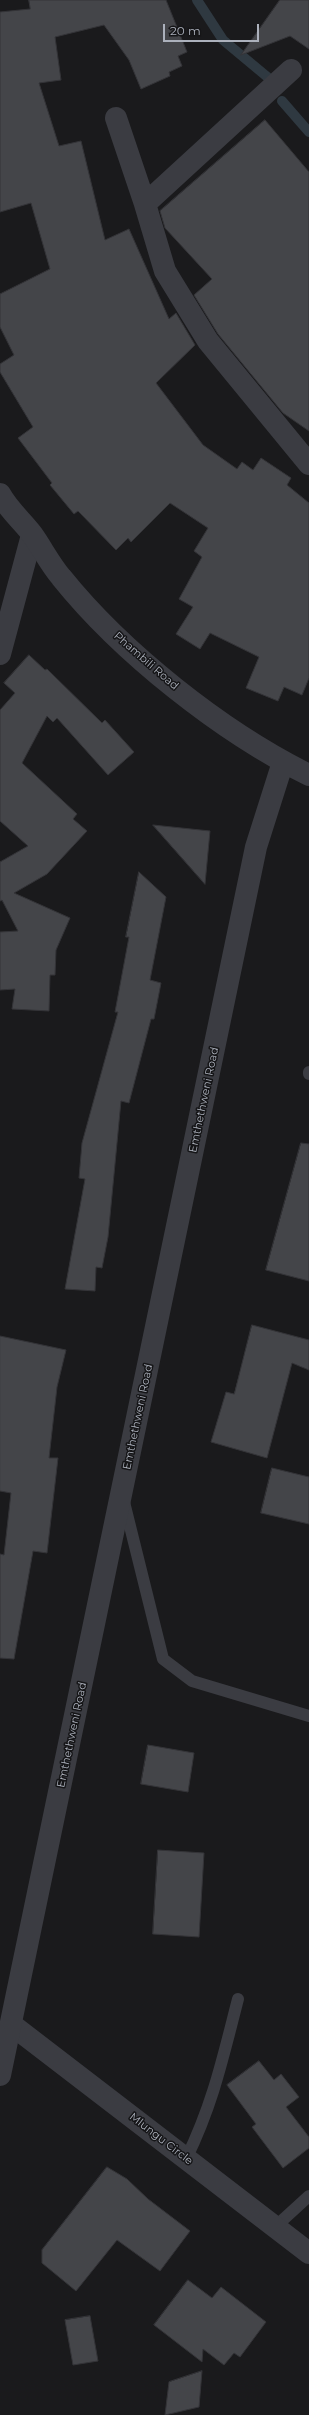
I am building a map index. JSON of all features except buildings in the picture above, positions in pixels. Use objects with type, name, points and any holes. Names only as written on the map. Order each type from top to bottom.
[{"type":"street","points":[[145,204],[291,70]]},
{"type":"street","points":[[116,118],[145,204],[165,271],[208,341],[309,464]]},
{"type":"street","name":"Phambili Road","points":[[0,494],[32,535],[61,577],[125,645],[204,710],[282,762],[309,775]]},
{"type":"street","points":[[0,654],[32,535]]},
{"type":"street","name":"Emthethweni Road","points":[[0,2075],[12,2024],[256,847],[282,762]]},
{"type":"street","name":"Mlungu Circle","points":[[12,2024],[309,2253]]},
{"type":"lane","points":[[122,1493],[163,1659],[192,1681],[309,1716]]},
{"type":"lane","points":[[186,2159],[202,2126],[216,2088],[238,1999]]},
{"type":"lane","points":[[275,2227],[309,2196]]},
{"type":"waterway","points":[[197,0],[223,40],[271,80]]},
{"type":"waterway","points":[[282,101],[309,132]]}]
